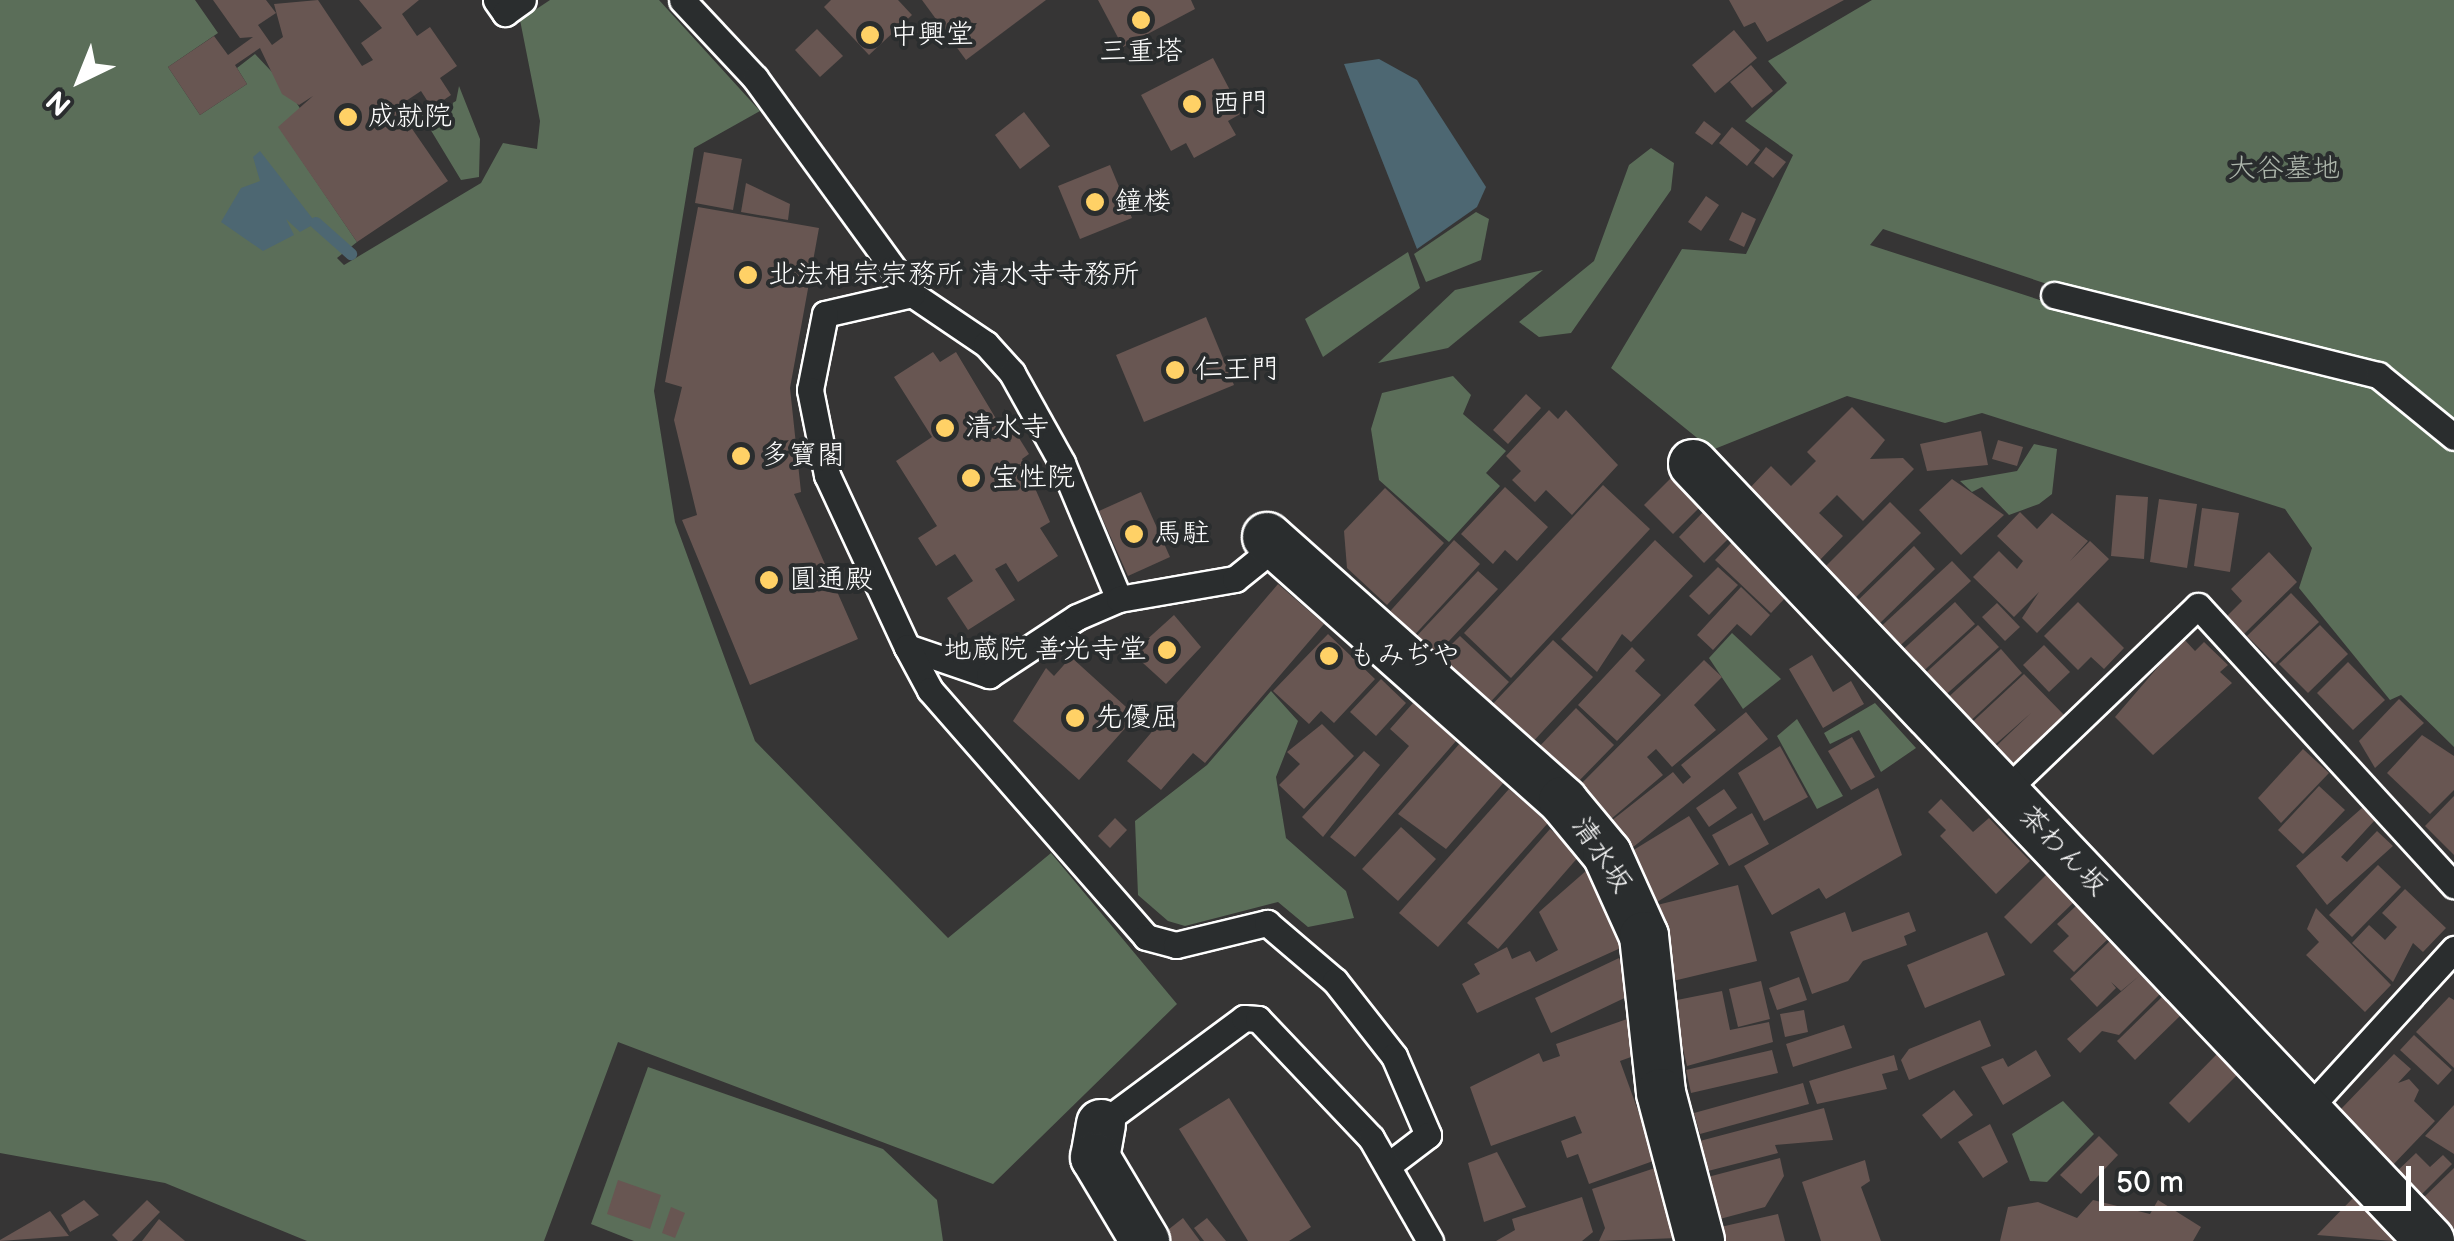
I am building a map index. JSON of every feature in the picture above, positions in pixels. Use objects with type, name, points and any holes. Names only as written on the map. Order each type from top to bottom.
[{"type":"street","name":"茶わん坂","points":[[1693,464],[2430,1241]]},
{"type":"street","name":"清水坂","points":[[1285,553],[1563,801],[1618,873],[1649,958],[1661,1093],[1700,1241]]},
{"type":"street","points":[[1101,1124],[1094,1157],[1145,1241]]},
{"type":"lane","points":[[496,0],[505,13],[523,0]]},
{"type":"lane","points":[[682,0],[756,78],[912,294],[986,344],[1012,374],[1062,462],[1118,600]]},
{"type":"lane","points":[[912,294],[825,314],[810,390],[827,475],[930,690],[1146,937],[1176,945],[1267,923],[1335,981],[1394,1056],[1428,1135],[1390,1164]]},
{"type":"lane","points":[[2054,295],[2378,375],[2429,408],[2454,437]]},
{"type":"lane","points":[[907,647],[988,675],[1118,600],[1235,579],[1285,553]]},
{"type":"lane","points":[[2006,790],[2198,606],[2454,886]]},
{"type":"lane","points":[[2308,1109],[2454,950]]},
{"type":"lane","points":[[1101,1124],[1244,1018],[1258,1019],[1282,1035],[1390,1164],[1430,1241]]},
{"type":"green space","points":[[0,0],[195,0],[218,33],[168,67],[200,115],[247,84],[237,68],[255,54],[288,89],[301,110],[279,127],[357,242],[337,258],[344,265],[481,183],[503,143],[537,149],[540,121],[520,20],[550,0],[659,0],[760,111],[694,148],[654,391],[675,522],[755,741],[948,938],[1051,853],[1177,1004],[993,1184],[618,1042],[544,1241],[307,1241],[165,1183],[0,1153]]},
{"type":"green space","name":"大谷墓地","points":[[1872,0],[2454,0],[2454,428],[2392,372],[2056,287],[1883,229],[1870,245],[2105,321],[2368,382],[2439,429],[2454,452],[2454,747],[2401,695],[2390,700],[2299,588],[2312,548],[2285,509],[1982,413],[1945,423],[1847,396],[1712,450],[1611,368],[1682,249],[1746,254],[1793,155],[1745,121],[1787,83],[1768,61]]},
{"type":"green space","points":[[459,86],[480,139],[479,177],[461,180],[418,109],[432,115],[456,101]]},
{"type":"green space","points":[[1651,148],[1674,163],[1671,190],[1571,333],[1539,337],[1519,322],[1594,261],[1629,165]]},
{"type":"green space","points":[[1476,212],[1489,219],[1481,260],[1426,282],[1414,254]]},
{"type":"green space","points":[[1408,252],[1420,288],[1323,357],[1305,319]]},
{"type":"green space","points":[[1543,270],[1448,348],[1378,363],[1455,290]]},
{"type":"green space","points":[[1453,376],[1471,395],[1463,414],[1506,451],[1486,473],[1500,486],[1449,542],[1379,480],[1371,429],[1382,393]]},
{"type":"green space","points":[[2034,444],[2057,449],[2052,494],[2039,504],[2009,515],[1982,487],[1972,492],[1960,481],[2017,471]]},
{"type":"green space","points":[[1732,633],[1781,679],[1743,709],[1709,658]]},
{"type":"green space","points":[[1271,691],[1298,721],[1276,777],[1286,838],[1346,891],[1354,918],[1308,927],[1278,902],[1185,926],[1168,921],[1138,895],[1135,821],[1207,765]]},
{"type":"green space","points":[[1875,703],[1916,748],[1881,772],[1859,730],[1830,744],[1824,733]]},
{"type":"green space","points":[[1797,719],[1843,796],[1817,809],[1777,736]]},
{"type":"green space","points":[[648,1067],[883,1149],[937,1200],[943,1241],[634,1241],[591,1224]]},
{"type":"green space","points":[[2063,1101],[2094,1134],[2047,1182],[2030,1181],[2012,1134]]},
{"type":"water","points":[[1379,59],[1417,80],[1486,187],[1477,207],[1417,249],[1344,64]]},
{"type":"water","points":[[260,151],[316,223],[300,232],[286,219],[294,235],[263,251],[221,222],[241,188],[260,181],[253,157]]},
{"type":"building","name":"成就院","points":[[213,0],[266,0],[276,13],[258,25],[272,45],[283,37],[274,4],[318,0],[362,66],[373,60],[361,43],[382,28],[359,0],[419,0],[402,14],[417,36],[430,27],[457,66],[440,78],[451,95],[432,108],[421,91],[397,107],[448,181],[357,242],[278,127],[313,96],[299,105],[282,94],[260,48],[235,65],[247,84],[200,115],[168,67],[214,36],[228,55],[253,37],[240,38]]},
{"type":"building","name":"中興堂","points":[[831,0],[898,0],[912,15],[869,55],[824,7]]},
{"type":"building","points":[[922,0],[1046,0],[966,60]]},
{"type":"building","name":"三重塔","points":[[1098,0],[1191,0],[1195,9],[1123,47]]},
{"type":"building","points":[[1729,0],[1844,0],[1767,42],[1755,22],[1744,27]]},
{"type":"building","points":[[817,29],[843,56],[820,77],[795,50]]},
{"type":"building","points":[[1734,30],[1757,58],[1715,93],[1692,65]]},
{"type":"building","name":"西門","points":[[1213,58],[1242,113],[1228,121],[1236,135],[1194,158],[1186,143],[1171,151],[1141,95]]},
{"type":"building","points":[[1751,65],[1773,91],[1752,108],[1730,82]]},
{"type":"building","points":[[1024,112],[1050,146],[1020,169],[995,135]]},
{"type":"building","points":[[1704,121],[1721,134],[1712,145],[1695,133]]},
{"type":"building","points":[[1732,127],[1760,150],[1747,166],[1719,143]]},
{"type":"building","points":[[1766,147],[1786,162],[1773,178],[1754,163]]},
{"type":"building","points":[[704,152],[742,159],[733,210],[695,203]]},
{"type":"building","name":"鐘楼","points":[[1110,165],[1132,218],[1080,239],[1058,186]]},
{"type":"building","points":[[746,183],[790,204],[788,220],[741,212]]},
{"type":"building","points":[[1706,196],[1719,205],[1701,231],[1688,222]]},
{"type":"building","points":[[698,207],[819,228],[790,388],[801,492],[794,494],[858,639],[750,685],[682,520],[697,515],[674,420],[682,387],[665,382]]},
{"type":"building","points":[[1742,212],[1756,219],[1744,247],[1729,240]]},
{"type":"building","name":"仁王門","points":[[1206,317],[1234,385],[1144,422],[1116,355]]},
{"type":"building","name":"宝性院","points":[[933,352],[940,362],[956,352],[1004,432],[1012,427],[1029,454],[1022,459],[1050,522],[1040,528],[1058,556],[1018,582],[1006,563],[995,569],[1015,600],[968,630],[947,598],[973,581],[955,554],[936,566],[918,538],[937,526],[896,461],[932,437],[894,377]]},
{"type":"building","points":[[1526,394],[1541,408],[1508,444],[1493,430]]},
{"type":"building","points":[[1852,407],[1885,440],[1870,459],[1903,458],[1914,469],[1863,521],[1837,495],[1819,513],[1843,536],[1818,562],[1742,496],[1771,466],[1791,486],[1816,461],[1807,452]]},
{"type":"building","points":[[1549,410],[1558,419],[1566,410],[1618,465],[1572,515],[1546,490],[1535,502],[1512,480],[1521,471],[1506,456]]},
{"type":"building","points":[[1981,431],[1988,465],[1927,471],[1920,444]]},
{"type":"building","points":[[1998,440],[2023,447],[2017,466],[1992,459]]},
{"type":"building","points":[[1673,476],[1702,505],[1673,534],[1644,505]]},
{"type":"building","points":[[1952,479],[2004,515],[1961,555],[1919,510]]},
{"type":"building","points":[[1603,485],[1650,529],[1511,678],[1464,633]]},
{"type":"building","points":[[1505,487],[1548,527],[1517,561],[1505,550],[1493,564],[1461,534]]},
{"type":"building","points":[[1385,488],[1444,543],[1387,605],[1347,568],[1344,531]]},
{"type":"building","name":"馬駐","points":[[1141,492],[1170,557],[1128,576],[1099,511]]},
{"type":"building","points":[[2116,495],[2148,497],[2144,559],[2111,556]]},
{"type":"building","points":[[2159,499],[2197,504],[2187,568],[2150,562]]},
{"type":"building","points":[[1890,502],[1921,533],[1849,604],[1818,574]]},
{"type":"building","points":[[2202,508],[2239,513],[2230,572],[2194,566]]},
{"type":"building","points":[[1706,509],[1732,535],[1704,563],[1679,537]]},
{"type":"building","points":[[2020,512],[2037,529],[2052,513],[2088,541],[2070,561],[2090,541],[2109,559],[2037,633],[2022,618],[2039,592],[2014,617],[1973,577],[1999,551],[2017,569],[2023,561],[1997,536]]},
{"type":"building","points":[[1454,540],[1480,564],[1409,641],[1384,618]]},
{"type":"building","points":[[1655,540],[1693,576],[1631,642],[1622,634],[1597,672],[1561,639]]},
{"type":"building","points":[[1733,541],[1789,594],[1771,613],[1715,560]]},
{"type":"building","points":[[1914,546],[1935,569],[1873,630],[1851,607]]},
{"type":"building","points":[[2269,552],[2297,582],[2244,634],[2227,616],[2242,601],[2231,589]]},
{"type":"building","points":[[1952,561],[1971,581],[1893,652],[1875,632]]},
{"type":"building","points":[[1718,567],[1738,585],[1709,615],[1689,596]]},
{"type":"building","points":[[1478,571],[1498,589],[1432,659],[1412,641]]},
{"type":"building","points":[[1278,584],[1324,624],[1205,763],[1193,753],[1161,790],[1127,761]]},
{"type":"building","points":[[1741,587],[1770,615],[1751,636],[1737,624],[1713,650],[1697,635]]},
{"type":"building","points":[[2291,593],[2319,622],[2275,664],[2247,636]]},
{"type":"building","points":[[1955,602],[1975,624],[1917,677],[1897,655]]},
{"type":"building","points":[[2078,602],[2124,648],[2104,669],[2091,657],[2078,670],[2044,636]]},
{"type":"building","points":[[1997,603],[2020,627],[2005,641],[1982,617]]},
{"type":"building","name":"地蔵院 善光寺堂","points":[[1174,615],[1201,647],[1166,684],[1132,653]]},
{"type":"building","points":[[1978,625],[1999,647],[1940,700],[1920,678]]},
{"type":"building","points":[[2320,625],[2348,654],[2308,693],[2279,664]]},
{"type":"building","name":"もみぢや","points":[[1328,634],[1375,679],[1334,723],[1321,711],[1309,724],[1273,691]]},
{"type":"building","points":[[1460,636],[1509,682],[1484,709],[1434,662]]},
{"type":"building","points":[[2183,638],[2195,651],[2204,642],[2228,665],[2220,672],[2232,683],[2153,755],[2115,717]]},
{"type":"building","points":[[1553,640],[1593,677],[1529,746],[1489,708]]},
{"type":"building","points":[[2044,645],[2070,672],[2049,692],[2023,665]]},
{"type":"building","points":[[1632,647],[1645,660],[1635,671],[1661,695],[1617,741],[1578,705]]},
{"type":"building","points":[[2001,649],[2022,673],[1965,726],[1943,702]]},
{"type":"building","points":[[1812,655],[1833,692],[1851,681],[1864,704],[1823,728],[1789,669]]},
{"type":"building","name":"先優屈","points":[[1071,657],[1136,716],[1079,780],[1013,721],[1046,668],[1054,676]]},
{"type":"building","points":[[1704,660],[1722,677],[1694,705],[1716,730],[1672,767],[1656,749],[1647,757],[1663,775],[1604,825],[1575,790]]},
{"type":"building","points":[[2348,662],[2385,700],[2353,730],[2317,693]]},
{"type":"building","points":[[2024,674],[2068,719],[2010,774],[1990,752],[2031,713],[1989,750],[1967,727]]},
{"type":"building","points":[[1381,679],[1406,703],[1376,736],[1350,712]]},
{"type":"building","points":[[2399,699],[2424,723],[2375,768],[2359,741]]},
{"type":"building","points":[[1413,703],[1456,741],[1355,857],[1330,837],[1409,746],[1390,729]]},
{"type":"building","points":[[1576,708],[1614,745],[1575,785],[1537,749]]},
{"type":"building","points":[[1746,712],[1768,739],[1627,852],[1606,825],[1673,772],[1683,784],[1691,777],[1681,765]]},
{"type":"building","points":[[1322,724],[1354,756],[1304,809],[1279,785],[1300,764],[1287,752]]},
{"type":"building","points":[[2422,735],[2454,756],[2454,790],[2430,814],[2387,773]]},
{"type":"building","points":[[1852,737],[1875,777],[1851,790],[1828,751]]},
{"type":"building","points":[[1461,742],[1505,781],[1446,849],[1398,814]]},
{"type":"building","points":[[1780,746],[1808,797],[1764,821],[1738,773]]},
{"type":"building","points":[[2303,749],[2329,773],[2281,823],[2258,798]]},
{"type":"building","points":[[1364,751],[1380,765],[1323,837],[1302,817]]},
{"type":"building","points":[[2319,786],[2345,810],[2303,854],[2278,830]]},
{"type":"building","points":[[1878,788],[1902,855],[1826,899],[1819,888],[1772,915],[1744,866]]},
{"type":"building","points":[[1509,789],[1548,823],[1438,947],[1399,913]]},
{"type":"building","points":[[1724,789],[1737,808],[1709,827],[1696,808]]},
{"type":"building","points":[[2454,796],[2454,855],[2425,826]]},
{"type":"building","points":[[1941,799],[1973,832],[1989,818],[2030,861],[1996,894],[1940,836],[1946,830],[1928,812]]},
{"type":"building","points":[[2362,808],[2375,820],[2341,857],[2347,862],[2377,831],[2393,846],[2327,905],[2296,866]]},
{"type":"building","points":[[1752,813],[1769,844],[1729,866],[1712,835]]},
{"type":"building","points":[[1689,816],[1719,864],[1657,902],[1627,854]]},
{"type":"building","points":[[1115,818],[1127,830],[1110,848],[1098,836]]},
{"type":"building","points":[[1401,827],[1436,859],[1398,901],[1362,869]]},
{"type":"building","points":[[1550,829],[1580,855],[1498,949],[1467,923]]},
{"type":"building","points":[[2378,865],[2401,887],[2352,937],[2329,915]]},
{"type":"building","points":[[1587,870],[1625,946],[1477,1013],[1462,984],[1480,974],[1474,964],[1507,947],[1512,959],[1530,951],[1536,962],[1558,950],[1539,912]]},
{"type":"building","points":[[2048,873],[2075,901],[2031,944],[2004,917]]},
{"type":"building","points":[[1738,885],[1757,961],[1673,981],[1653,906]]},
{"type":"building","points":[[2405,889],[2446,928],[2423,952],[2413,943],[2393,982],[2352,943],[2369,925],[2385,940],[2397,927],[2382,913]]},
{"type":"building","points":[[2078,904],[2110,937],[2074,972],[2053,951],[2069,936],[2057,924]]},
{"type":"building","points":[[2316,908],[2391,985],[2365,1012],[2306,955],[2319,942],[2307,929]]},
{"type":"building","points":[[1845,912],[1852,932],[1909,912],[1916,931],[1904,936],[1907,945],[1863,961],[1848,981],[1812,994],[1790,932]]},
{"type":"building","points":[[1987,932],[2005,975],[1925,1008],[1907,965]]},
{"type":"building","points":[[2112,939],[2163,991],[2119,1035],[2102,1031],[2080,1053],[2067,1039],[2139,976],[2121,991],[2111,982],[2116,988],[2097,1007],[2070,979]]},
{"type":"building","points":[[1619,958],[1635,993],[1551,1033],[1535,998]]},
{"type":"building","points":[[1799,977],[1807,1000],[1777,1010],[1769,988]]},
{"type":"building","points":[[1761,981],[1770,1019],[1738,1027],[1729,989]]},
{"type":"building","points":[[1722,991],[1730,1030],[1769,1022],[1773,1042],[1687,1066],[1672,1001]]},
{"type":"building","points":[[2165,994],[2183,1013],[2135,1060],[2117,1041]]},
{"type":"building","points":[[2449,997],[2454,1000],[2454,1068],[2416,1032]]},
{"type":"building","points":[[1804,1010],[1808,1032],[1785,1037],[1780,1014]]},
{"type":"building","points":[[1630,1018],[1642,1053],[1620,1061],[1656,1160],[1589,1184],[1578,1154],[1567,1158],[1561,1141],[1582,1133],[1575,1116],[1491,1146],[1470,1087],[1539,1053],[1543,1062],[1560,1056],[1556,1044]]},
{"type":"building","points":[[1980,1020],[1991,1046],[1909,1080],[1901,1060],[1909,1049]]},
{"type":"building","points":[[1844,1025],[1852,1048],[1793,1067],[1786,1044]]},
{"type":"building","points":[[2414,1035],[2452,1070],[2438,1085],[2400,1050]]},
{"type":"building","points":[[1772,1050],[1778,1073],[1691,1093],[1686,1070]]},
{"type":"building","points":[[2036,1050],[2051,1076],[2003,1105],[1981,1067],[2003,1058],[2008,1067]]},
{"type":"building","points":[[2217,1054],[2238,1074],[2189,1123],[2169,1103]]},
{"type":"building","points":[[2394,1054],[2411,1069],[2398,1083],[2409,1079],[2419,1090],[2414,1101],[2435,1121],[2389,1169],[2341,1109]]},
{"type":"building","points":[[1894,1055],[1898,1070],[1882,1074],[1887,1089],[1817,1104],[1809,1081]]},
{"type":"building","points":[[1803,1083],[1809,1104],[1700,1134],[1694,1113]]},
{"type":"building","points":[[1954,1090],[1973,1115],[1941,1139],[1922,1115]]},
{"type":"building","points":[[1229,1098],[1311,1227],[1289,1241],[1248,1241],[1179,1129]]},
{"type":"building","points":[[2454,1105],[2454,1154],[2425,1136]]},
{"type":"building","points":[[1824,1108],[1833,1140],[1775,1145],[1778,1153],[1704,1172],[1696,1142]]},
{"type":"building","points":[[1990,1124],[2008,1162],[1983,1178],[1958,1142]]},
{"type":"building","points":[[2099,1136],[2118,1155],[2081,1194],[2060,1175]]},
{"type":"building","points":[[1497,1152],[1526,1207],[1484,1222],[1468,1163]]},
{"type":"building","points":[[2416,1153],[2430,1167],[2443,1155],[2452,1164],[2416,1200],[2392,1176]]},
{"type":"building","points":[[1780,1158],[1784,1176],[1765,1207],[1716,1220],[1704,1178]]},
{"type":"building","points":[[1865,1160],[1870,1181],[1861,1187],[1881,1241],[1821,1241],[1802,1182]]},
{"type":"building","points":[[1655,1168],[1678,1238],[1599,1241],[1605,1228],[1592,1189]]},
{"type":"building","points":[[2454,1168],[2454,1235],[2420,1201]]},
{"type":"building","points":[[618,1180],[661,1195],[650,1229],[607,1214]]},
{"type":"building","points":[[2356,1195],[2386,1225],[2393,1241],[2317,1235]]},
{"type":"building","points":[[1582,1197],[1593,1232],[1582,1241],[1496,1241],[1515,1230],[1512,1219]]},
{"type":"building","points":[[84,1200],[99,1215],[70,1232],[61,1215]]},
{"type":"building","points":[[147,1200],[160,1212],[132,1241],[118,1241],[112,1235]]},
{"type":"building","points":[[2093,1200],[2150,1214],[2158,1200],[2201,1227],[2193,1241],[2000,1241],[2008,1207],[2038,1202],[2077,1218]]},
{"type":"building","points":[[671,1207],[685,1213],[675,1238],[662,1233]]},
{"type":"building","points":[[50,1211],[69,1236],[0,1241],[0,1240]]},
{"type":"building","points":[[1778,1214],[1785,1241],[1719,1241],[1716,1228]]},
{"type":"building","points":[[1183,1218],[1200,1241],[1162,1241],[1159,1237]]},
{"type":"building","points":[[1207,1218],[1226,1241],[1204,1241],[1194,1228]]},
{"type":"building","points":[[159,1219],[185,1241],[142,1241]]},
{"type":"waterway","points":[[316,223],[351,254]]},
{"type":"place","name":"三重塔","points":[[1141,20]]},
{"type":"place","name":"中興堂","points":[[870,35]]},
{"type":"place","name":"西門","points":[[1192,104]]},
{"type":"place","name":"成就院","points":[[348,117]]},
{"type":"place","name":"鐘楼","points":[[1095,202]]},
{"type":"place","name":"北法相宗宗務所 清水寺寺務所","points":[[748,275]]},
{"type":"place","name":"仁王門","points":[[1175,370]]},
{"type":"place","name":"清水寺","points":[[945,428]]},
{"type":"place","name":"多寶閣","points":[[741,456]]},
{"type":"place","name":"宝性院","points":[[971,478]]},
{"type":"place","name":"馬駐","points":[[1134,534]]},
{"type":"place","name":"圓通殿","points":[[769,580]]},
{"type":"place","name":"地蔵院 善光寺堂","points":[[1167,650]]},
{"type":"place","name":"もみぢや","points":[[1329,656]]},
{"type":"place","name":"先優屈","points":[[1075,718]]}]
